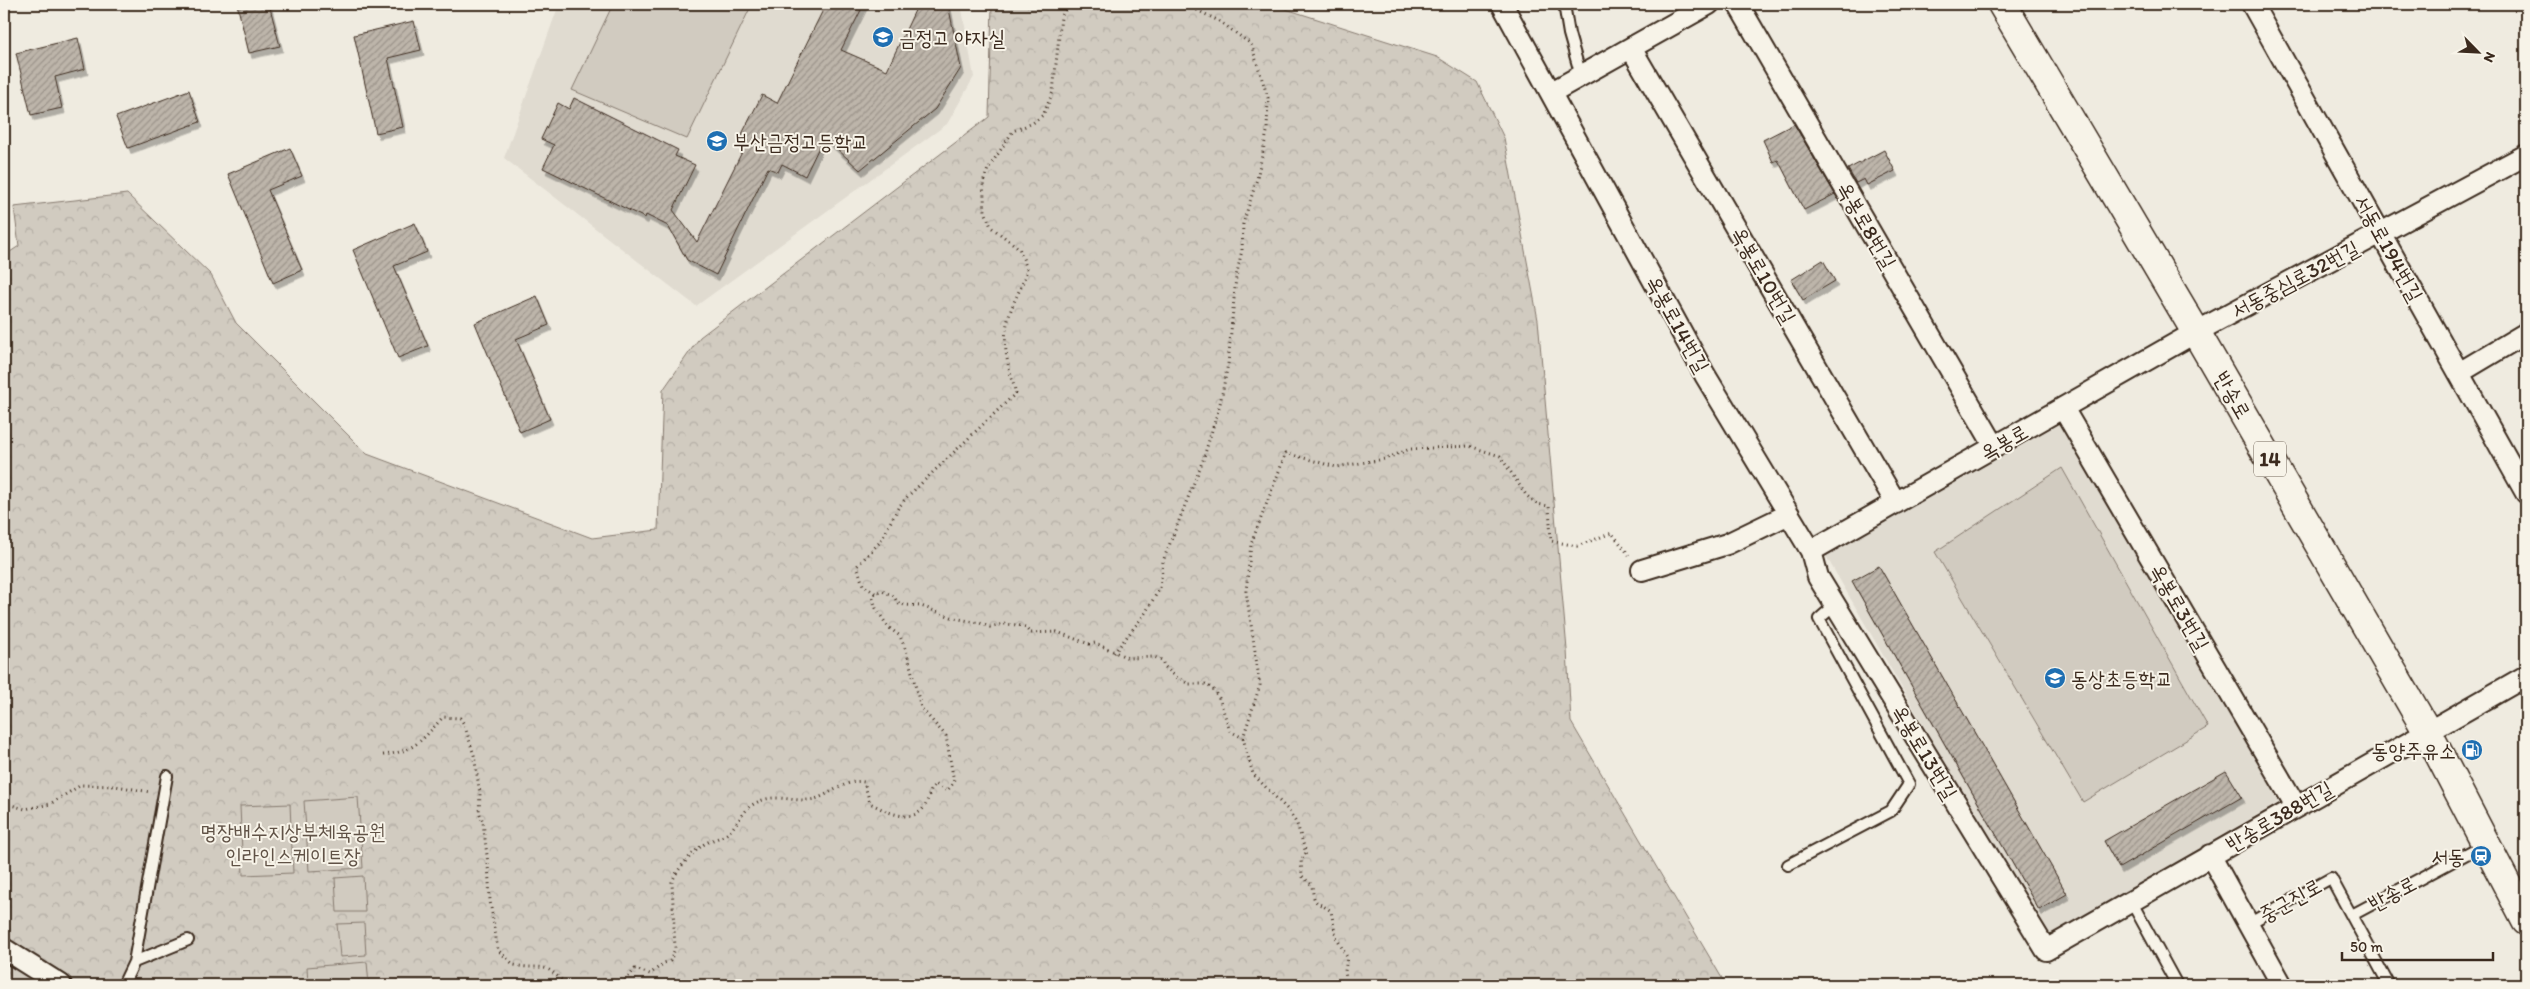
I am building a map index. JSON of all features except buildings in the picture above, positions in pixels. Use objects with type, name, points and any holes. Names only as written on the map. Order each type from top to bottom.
[{"type":"main road","name":"반송로","points":[[2002,4],[2196,332],[2427,731],[2526,921]]},
{"type":"street","name":"옥봉로14번길","points":[[1502,4],[1552,92],[1705,375],[1811,551]]},
{"type":"street","points":[[1552,92],[1709,4]]},
{"type":"street","name":"옥봉로8번길","points":[[1738,4],[1995,447]]},
{"type":"street","name":"서동로194번길","points":[[2252,4],[2526,493]]},
{"type":"street","name":"옥봉로10번길","points":[[1631,48],[1896,503]]},
{"type":"street","name":"서동중심로32번길","points":[[2196,332],[2526,155]]},
{"type":"street","name":"옥봉로","points":[[1811,551],[2196,332]]},
{"type":"street","points":[[2459,373],[2526,333]]},
{"type":"street","name":"옥봉로3번길","points":[[2063,408],[2296,806]]},
{"type":"street","points":[[1642,570],[1727,544],[1789,514]]},
{"type":"street","name":"옥봉로13번길","points":[[1811,551],[1818,577],[2046,950]]},
{"type":"street","name":"반송로388번길","points":[[2046,950],[2526,676]]},
{"type":"street","name":"중군진로","points":[[2210,856],[2282,985]]},
{"type":"street","points":[[4,949],[61,985]]},
{"type":"lane","points":[[1564,4],[1569,34],[1581,76]]},
{"type":"lane","points":[[1788,865],[1891,811],[1909,784],[1819,619],[1835,604]]},
{"type":"lane","points":[[122,985],[134,962],[167,776]]},
{"type":"lane","name":"반송로","points":[[2352,915],[2486,844]]},
{"type":"lane","name":"중군진로","points":[[2248,924],[2331,878],[2389,985]]},
{"type":"lane","points":[[2132,901],[2177,985]]},
{"type":"lane","points":[[134,962],[188,940]]},
{"type":"path","points":[[1069,4],[1061,17],[1054,92],[1043,116],[1033,123],[1013,131],[988,169],[983,183],[985,211],[991,227],[1019,248],[1027,269],[1008,319],[1004,337],[1016,393],[907,497],[898,508],[880,542],[857,566],[863,585],[875,593],[882,591],[894,596],[896,602],[904,605],[921,606],[954,618],[980,622],[990,627],[1018,625],[1025,627],[1030,633],[1057,632],[1089,644],[1095,643],[1128,658],[1154,657],[1162,660],[1164,666],[1176,677],[1189,684],[1206,684],[1220,698],[1230,731],[1243,738]]},
{"type":"path","points":[[1114,653],[1144,615],[1160,588],[1163,561],[1203,460],[1220,404],[1228,364],[1236,277],[1242,250],[1242,224],[1257,179],[1267,132],[1268,98],[1251,44],[1219,21],[1185,4]]},
{"type":"path","points":[[1347,985],[1345,970],[1347,957],[1336,937],[1331,911],[1325,906],[1318,906],[1313,900],[1312,884],[1302,876],[1301,860],[1306,853],[1297,824],[1288,810],[1253,774],[1243,738],[1260,685],[1252,620],[1246,591],[1251,544],[1286,454],[1336,467],[1385,459],[1410,449],[1444,446],[1469,446],[1500,456],[1526,495],[1537,504],[1548,506],[1551,541],[1577,546],[1612,533],[1642,570]]},
{"type":"path","points":[[622,985],[635,969],[650,974],[664,962],[670,961],[675,949],[672,882],[674,876],[703,845],[729,833],[743,812],[754,803],[767,799],[787,798],[802,801],[817,799],[856,780],[864,782],[870,803],[890,814],[906,816],[924,806],[930,789],[935,784],[947,791],[954,782],[946,736],[922,708],[907,653],[900,636],[888,628],[876,608],[873,598],[875,593]]},
{"type":"path","points":[[383,754],[393,754],[418,744],[443,716],[460,718],[464,724],[474,755],[474,767],[480,794],[479,812],[483,822],[490,901],[498,950],[514,965],[544,966],[556,974],[566,985]]},
{"type":"path","points":[[4,803],[25,809],[50,804],[80,785],[116,786],[164,794]]},
{"type":"shaded area","name":"부산금정고등학교","points":[[559,4],[961,4],[974,77],[947,124],[696,306],[504,158]]},
{"type":"shaded area","name":"동상초등학교","points":[[2065,421],[2284,799],[2050,935],[2043,933],[1826,556]]},
{"type":"green space","points":[[613,4],[752,4],[687,139],[572,90]]},
{"type":"green space","name":"명장배수지상부체육공원 인라인스케이트장","points":[[992,4],[1270,4],[1437,57],[1477,82],[1504,138],[1538,320],[1567,650],[1571,722],[1726,985],[4,985],[4,256],[19,246],[14,207],[127,194],[211,275],[236,323],[367,454],[592,538],[658,530],[663,390],[700,337],[989,117]]},
{"type":"green space","points":[[2062,468],[2208,727],[2083,802],[1935,552]]},
{"type":"green space","points":[[358,797],[363,868],[309,871],[304,801]]},
{"type":"green space","points":[[290,804],[293,873],[243,875],[240,806]]},
{"type":"green space","points":[[363,876],[365,912],[337,912],[335,878]]},
{"type":"green space","points":[[364,923],[366,955],[340,957],[337,924]]},
{"type":"green space","points":[[367,962],[369,985],[308,985],[307,967]]},
{"type":"place","name":"금정고 야자실","points":[[883,37]]},
{"type":"place","name":"부산금정고등학교","points":[[717,141]]},
{"type":"place","name":"동상초등학교","points":[[2055,678]]},
{"type":"place","name":"동양주유소","points":[[2472,750]]},
{"type":"place","name":"서동","points":[[2481,856]]}]
